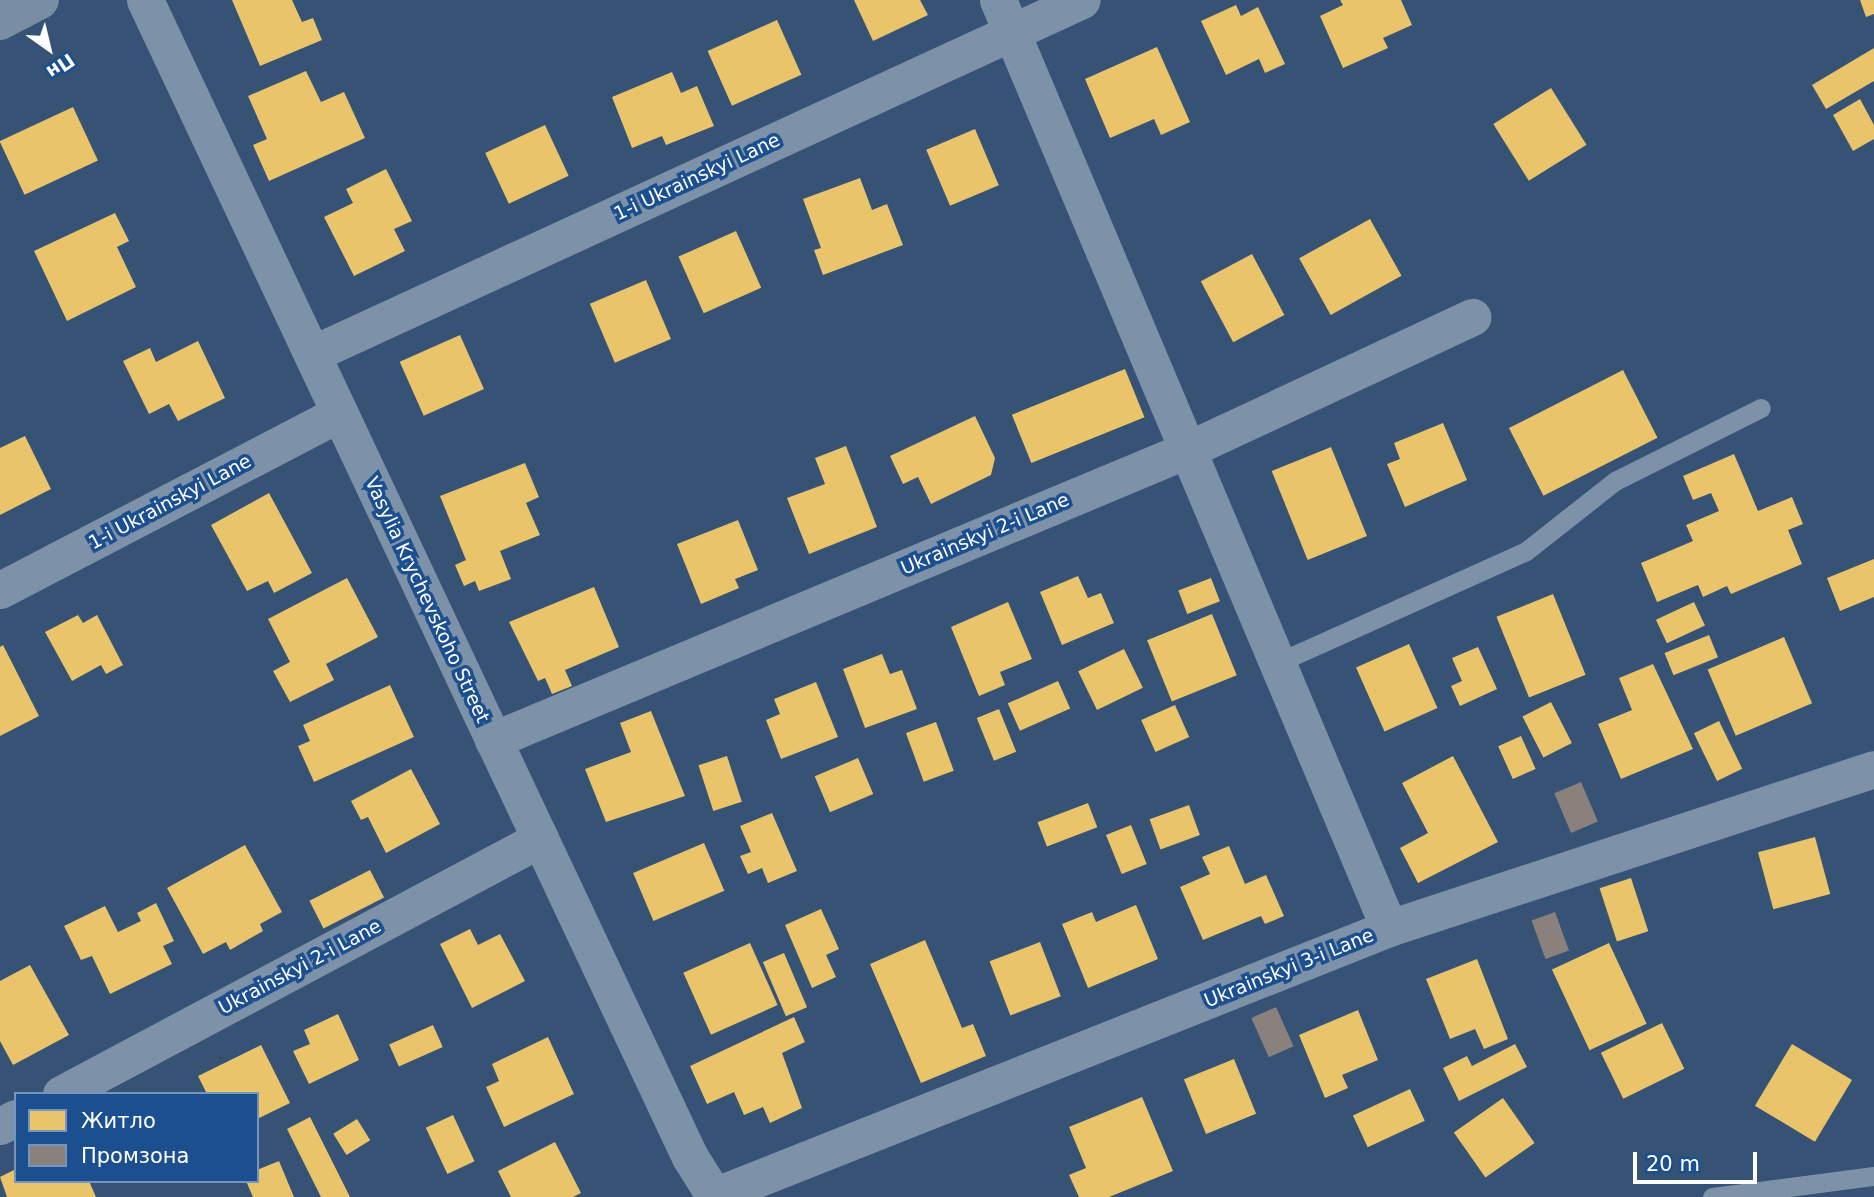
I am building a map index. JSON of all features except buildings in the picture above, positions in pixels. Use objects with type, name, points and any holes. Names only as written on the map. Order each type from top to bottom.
[{"type":"street","points":[[0,21],[40,0]]},
{"type":"street","name":"Vasylia Krychevskoho Street","points":[[145,0],[690,1157],[714,1197]]},
{"type":"street","name":"1-i Ukrainskyi Lane","points":[[312,354],[1005,16],[1082,0]]},
{"type":"street","points":[[1005,16],[1389,928]]},
{"type":"street","name":"Ukrainskyi 2-i Lane","points":[[493,740],[1187,450],[1472,317]]},
{"type":"street","name":"1-i Ukrainskyi Lane","points":[[0,590],[340,413]]},
{"type":"street","name":"Ukrainskyi 3-i Lane","points":[[714,1197],[1389,928],[1874,769]]},
{"type":"street","name":"Ukrainskyi 2-i Lane","points":[[65,1092],[540,839]]},
{"type":"lane","points":[[1277,663],[1526,551],[1615,481],[1761,408]]},
{"type":"lane","points":[[1712,1197],[1874,1176]]}]
